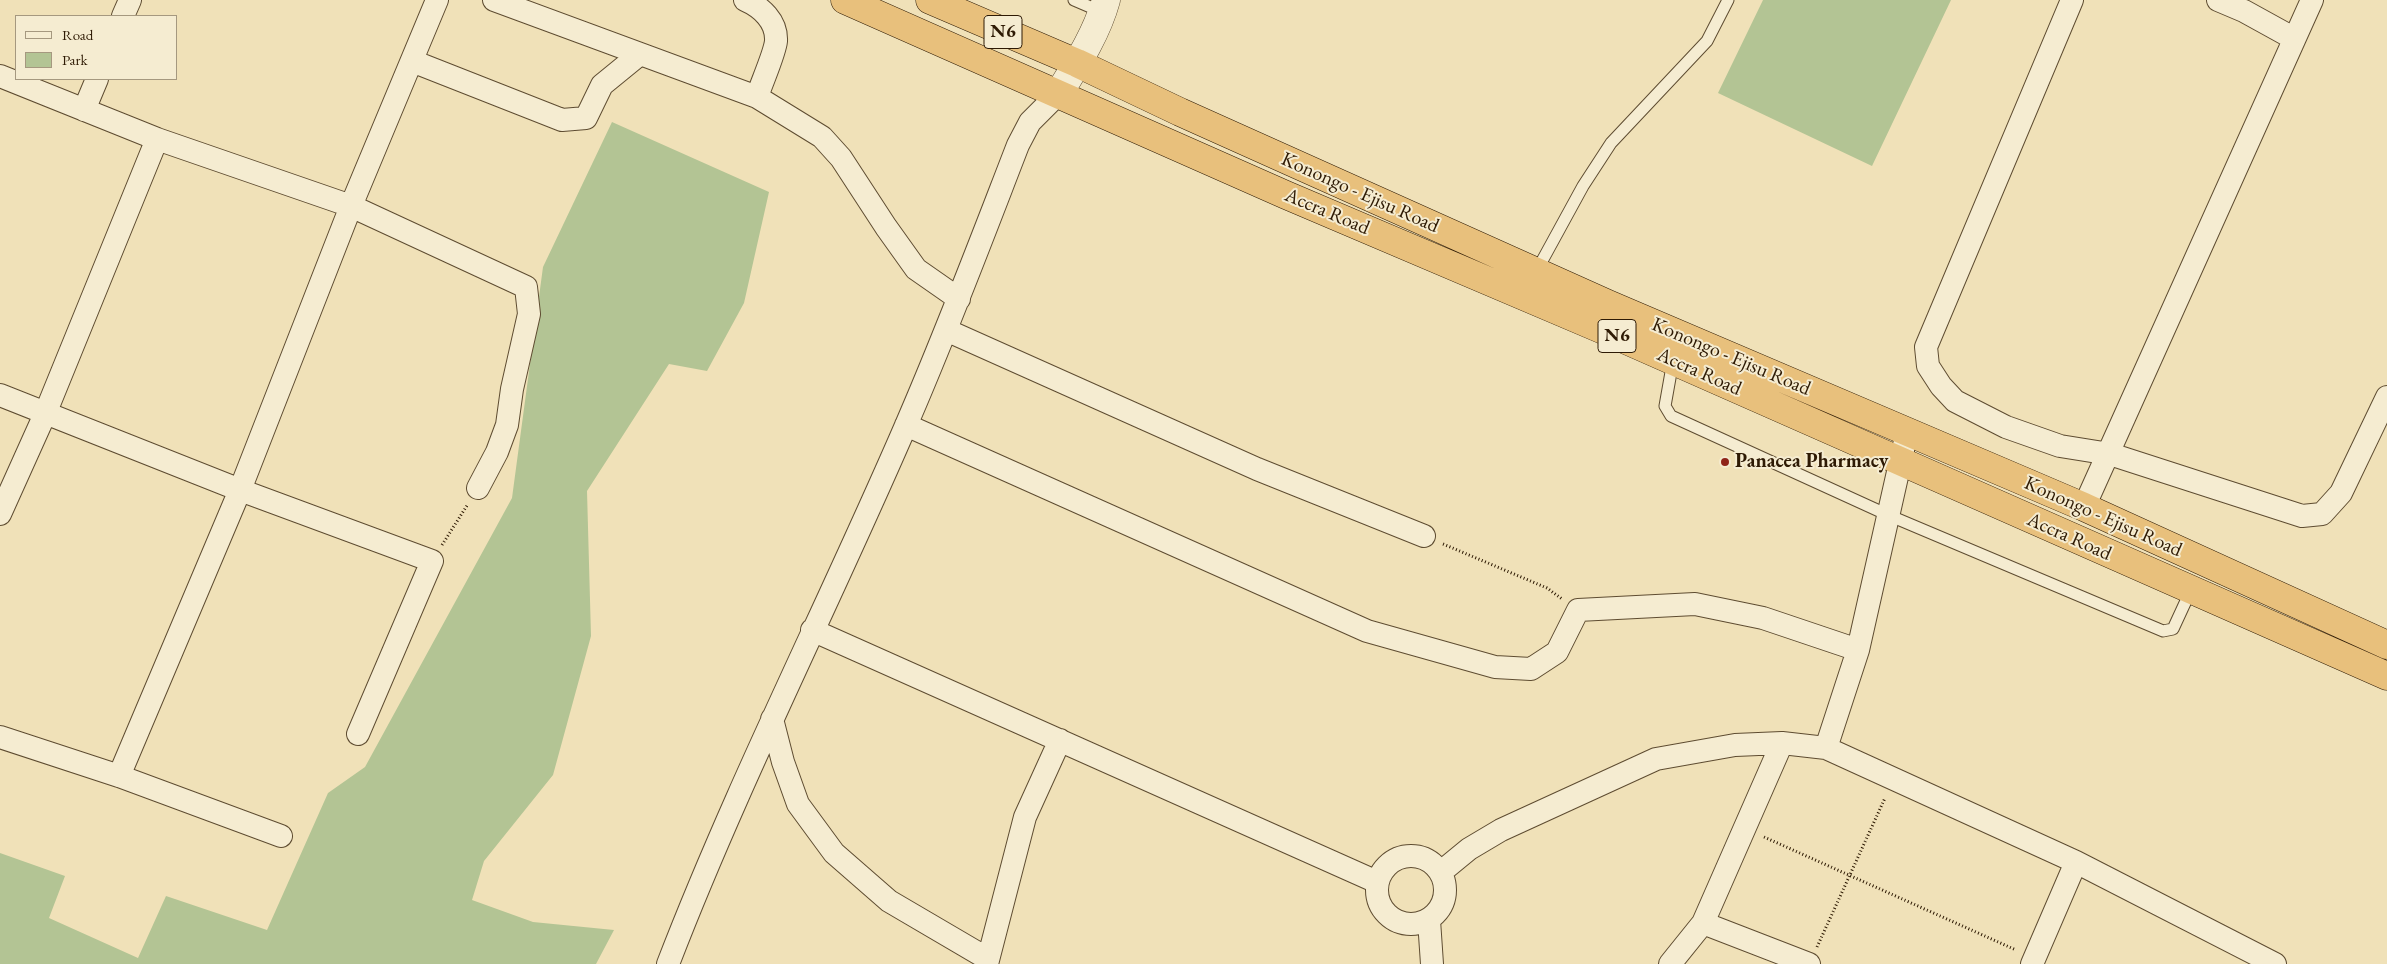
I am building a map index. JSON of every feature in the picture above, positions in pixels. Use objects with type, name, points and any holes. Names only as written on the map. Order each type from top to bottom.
[{"type":"highway","name":"Accra Road","points":[[845,0],[1060,93],[1286,195],[1673,361],[2387,676]]},
{"type":"highway","name":"N6","points":[[930,0],[1077,63]]},
{"type":"highway","name":"Konongo - Ejisu Road","points":[[1077,63],[1180,112],[1536,272],[2084,508],[2387,645]]},
{"type":"street","points":[[123,15],[130,0]]},
{"type":"street","points":[[119,776],[240,490],[351,206],[437,0]]},
{"type":"street","points":[[494,0],[757,97],[822,136],[841,158],[886,228],[916,269],[959,299]]},
{"type":"street","points":[[745,0],[752,3],[770,18],[776,41],[757,97]]},
{"type":"street","points":[[2072,0],[1926,347],[1928,366],[1955,401],[2006,427],[2060,446],[2110,454],[2302,516],[2322,514],[2341,493],[2387,397]]},
{"type":"street","points":[[2218,0],[2244,11],[2293,38]]},
{"type":"street","points":[[2084,508],[2110,454],[2293,38],[2312,0]]},
{"type":"street","points":[[668,964],[772,719],[906,425],[959,299],[1018,144],[1030,122],[1060,93],[1077,63],[1104,6]]},
{"type":"street","points":[[412,61],[562,120],[586,118],[602,85],[640,54]]},
{"type":"street","points":[[0,76],[158,139],[351,206],[526,287],[529,314],[512,389],[507,425],[478,488]]},
{"type":"street","points":[[84,110],[97,80]]},
{"type":"street","points":[[0,514],[45,414],[158,139]]},
{"type":"street","points":[[946,330],[1257,469],[1424,536]]},
{"type":"street","points":[[0,396],[240,490],[432,561],[358,734]]},
{"type":"street","points":[[906,425],[1367,631],[1486,664],[1531,669],[1557,652],[1578,610],[1695,604],[1763,618],[1858,650]]},
{"type":"street","points":[[1826,748],[1858,650],[1907,432]]},
{"type":"street","points":[[812,630],[1377,882]]},
{"type":"street","points":[[772,719],[783,762],[798,804],[834,853],[888,901],[988,962],[1025,817],[1060,740]]},
{"type":"street","points":[[0,737],[119,776],[281,836]]},
{"type":"street","points":[[1670,964],[1703,923],[1782,743]]},
{"type":"street","points":[[1441,872],[1469,849],[1501,830],[1656,759],[1735,745],[1782,743],[1826,748],[2076,862],[2275,964]]},
{"type":"street","points":[[1406,856],[1419,857],[1432,862],[1441,872],[1446,885],[1445,899],[1439,911],[1429,920],[1416,925],[1403,924],[1391,918],[1381,908],[1376,895],[1377,882],[1383,870],[1393,861],[1406,856]]},
{"type":"street","points":[[2033,961],[2076,862]]},
{"type":"street","points":[[1429,920],[1432,964]]},
{"type":"street","points":[[1703,923],[1809,964]]},
{"type":"lane","points":[[1074,0],[1104,6]]},
{"type":"lane","points":[[1536,272],[1583,186],[1610,142],[1707,41],[1728,0]]},
{"type":"lane","points":[[1673,361],[1665,406],[1670,416],[1888,515],[2163,631],[2173,629],[2191,590]]},
{"type":"path","points":[[432,561],[478,488]]},
{"type":"path","points":[[1424,536],[1547,588],[1578,610]]},
{"type":"path","points":[[1809,964],[1894,779]]},
{"type":"path","points":[[1745,828],[2033,961]]},
{"type":"green space","points":[[1763,0],[1951,0],[1872,166],[1718,93]]},
{"type":"green space","points":[[612,122],[769,192],[744,303],[707,371],[669,364],[587,491],[591,636],[553,775],[484,861],[472,900],[533,922],[614,930],[596,964],[0,964],[0,853],[65,876],[49,918],[138,958],[166,896],[267,930],[328,793],[365,767],[512,498],[543,267]]},
{"type":"place","name":"Panacea Pharmacy","points":[[1725,462]]}]
